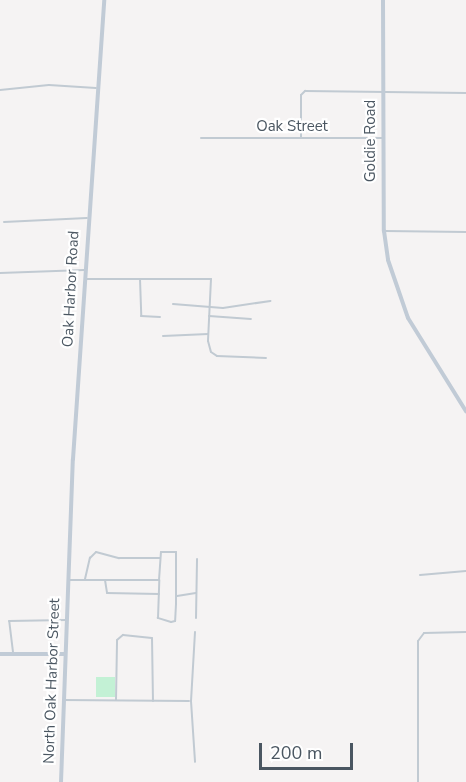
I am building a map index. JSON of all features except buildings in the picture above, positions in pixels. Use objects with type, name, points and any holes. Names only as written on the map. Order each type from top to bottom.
[{"type":"street","name":"Oak Harbor Road","points":[[69,580],[87,218],[104,0]]},
{"type":"street","name":"Goldie Road","points":[[383,0],[384,231],[394,281],[408,318],[466,411]]},
{"type":"street","points":[[0,90],[49,85],[96,88]]},
{"type":"street","points":[[301,138],[302,92],[383,90],[466,93]]},
{"type":"street","name":"Oak Street","points":[[201,138],[383,138]]},
{"type":"street","points":[[4,222],[87,218]]},
{"type":"street","points":[[384,231],[466,232]]},
{"type":"street","points":[[0,273],[84,270]]},
{"type":"street","points":[[84,279],[211,279],[208,348],[213,355],[266,358]]},
{"type":"street","points":[[140,279],[141,316],[160,317]]},
{"type":"street","points":[[173,304],[209,307],[270,301]]},
{"type":"street","points":[[209,316],[251,319]]},
{"type":"street","points":[[163,336],[208,334]]},
{"type":"street","points":[[164,551],[179,554],[175,621],[165,623],[158,618],[159,580],[160,558],[164,551]]},
{"type":"street","points":[[85,579],[90,558],[96,552],[119,558],[160,558]]},
{"type":"street","points":[[196,618],[197,559]]},
{"type":"street","points":[[420,575],[466,571]]},
{"type":"street","points":[[69,580],[159,580]]},
{"type":"street","name":"North Oak Harbor Street","points":[[60,782],[69,580]]},
{"type":"street","points":[[105,580],[107,593],[159,594]]},
{"type":"street","points":[[177,597],[196,593]]},
{"type":"street","points":[[14,654],[9,621],[66,620]]},
{"type":"street","points":[[195,632],[191,701],[195,762]]},
{"type":"street","points":[[418,782],[420,635],[466,632]]},
{"type":"street","points":[[116,700],[117,640],[123,635],[152,638],[153,701]]},
{"type":"street","points":[[0,654],[64,654]]},
{"type":"street","points":[[63,700],[191,701]]},
{"type":"green space","points":[[96,677],[115,677],[115,697],[96,697]]}]
